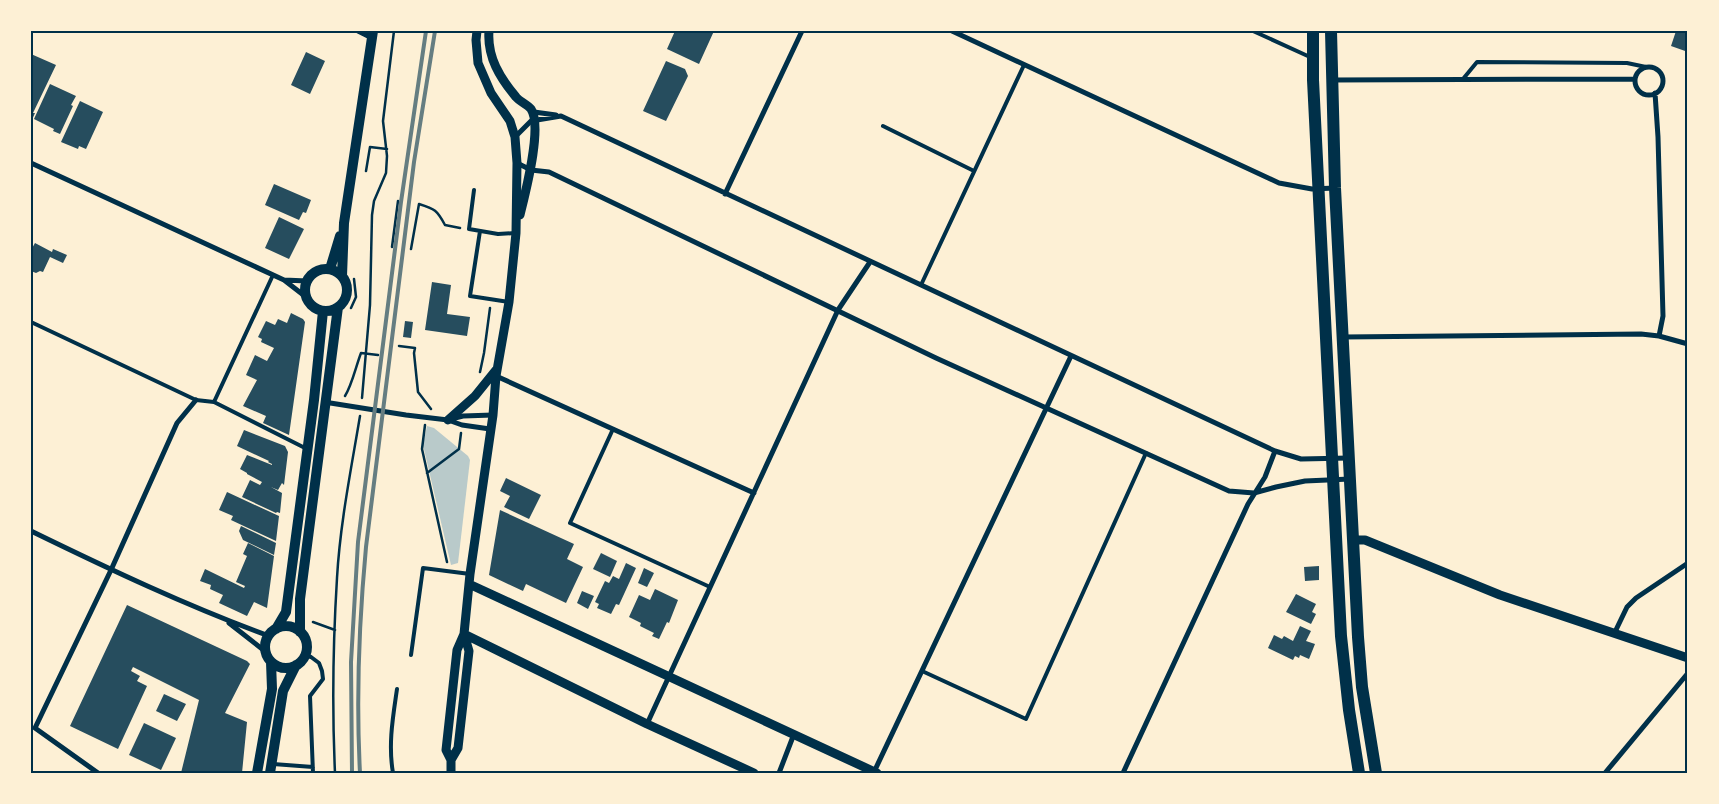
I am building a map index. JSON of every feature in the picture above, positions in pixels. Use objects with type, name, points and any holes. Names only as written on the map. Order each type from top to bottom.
[{"type":"highway","points":[[1313,31],[1332,459],[1344,675],[1360,773]]},
{"type":"highway","points":[[1331,31],[1335,188],[1360,661],[1376,773]]},
{"type":"main road","points":[[342,276],[344,223],[373,35]]},
{"type":"main road","points":[[330,269],[344,223]]},
{"type":"main road","points":[[330,269],[342,276],[346,282],[346,296],[338,307],[323,311],[313,306],[306,297],[305,292],[307,281],[311,275],[316,271],[330,269]]},
{"type":"main road","points":[[270,768],[282,691],[296,666],[305,655],[306,643],[300,632],[300,599],[338,307]]},
{"type":"main road","points":[[257,773],[272,689],[271,662],[265,646],[286,612],[306,449],[314,400],[323,311]]},
{"type":"main road","points":[[272,632],[289,627],[300,632]]},
{"type":"main road","points":[[271,662],[283,668],[296,666]]},
{"type":"street","points":[[358,31],[373,35]]},
{"type":"street","points":[[451,773],[451,760],[458,748],[469,651],[464,634],[470,574],[493,415],[496,372],[509,302],[516,232],[517,163],[515,137],[510,121],[491,93],[478,63],[477,31]]},
{"type":"street","points":[[489,31],[490,52],[498,74],[517,99],[534,112],[561,116],[1275,451],[1301,459],[1349,458]]},
{"type":"street","points":[[726,194],[802,31]]},
{"type":"street","points":[[952,31],[1279,183],[1320,190],[1335,188]]},
{"type":"street","points":[[1651,67],[1661,73],[1662,85],[1659,90],[1649,94],[1640,91],[1636,79],[1640,70],[1651,67]]},
{"type":"street","points":[[1333,80],[1636,79]]},
{"type":"street","points":[[1654,93],[1658,137],[1663,316],[1659,336]]},
{"type":"street","points":[[516,232],[530,170],[535,121],[531,109]]},
{"type":"street","points":[[515,137],[531,121],[561,116]]},
{"type":"street","points":[[31,163],[273,276],[284,280],[307,281]]},
{"type":"street","points":[[517,163],[530,170],[549,172],[936,358],[1229,491],[1254,493],[1305,481],[1350,478]]},
{"type":"street","points":[[647,724],[838,310],[870,262]]},
{"type":"street","points":[[284,280],[306,297]]},
{"type":"street","points":[[1343,337],[1631,334],[1659,336],[1688,344]]},
{"type":"street","points":[[469,584],[875,772],[1071,356]]},
{"type":"street","points":[[496,372],[613,429],[754,493]]},
{"type":"street","points":[[448,420],[482,389],[496,372]]},
{"type":"street","points":[[98,773],[36,728],[111,570],[177,423],[196,400]]},
{"type":"street","points":[[314,400],[448,420],[462,425],[490,429]]},
{"type":"street","points":[[448,420],[463,416],[493,415]]},
{"type":"street","points":[[1123,773],[1244,513],[1265,477],[1275,451]]},
{"type":"street","points":[[31,531],[111,570],[224,620],[272,632]]},
{"type":"street","points":[[1354,540],[1365,540],[1500,595],[1688,658]]},
{"type":"street","points":[[1614,634],[1627,607],[1636,598],[1688,563]]},
{"type":"street","points":[[224,620],[266,652]]},
{"type":"street","points":[[464,634],[647,724],[754,773]]},
{"type":"street","points":[[1605,773],[1688,674]]},
{"type":"street","points":[[779,773],[794,734]]},
{"type":"lane","points":[[1253,31],[1313,58]]},
{"type":"lane","points":[[1463,79],[1476,62],[1627,63],[1646,67]]},
{"type":"lane","points":[[921,285],[1024,65]]},
{"type":"lane","points":[[884,126],[974,171]]},
{"type":"lane","points":[[474,190],[469,229],[498,234],[516,232]]},
{"type":"lane","points":[[480,231],[470,296],[509,302]]},
{"type":"lane","points":[[214,402],[273,276]]},
{"type":"lane","points":[[31,322],[196,400],[214,402],[306,449]]},
{"type":"lane","points":[[613,429],[570,523],[710,588]]},
{"type":"lane","points":[[922,671],[1026,719],[1146,453]]},
{"type":"lane","points":[[411,655],[423,568],[470,574]]},
{"type":"lane","points":[[305,655],[319,663],[323,679],[310,696],[313,773]]},
{"type":"lane","points":[[393,773],[390,759],[391,731],[397,689]]},
{"type":"lane","points":[[270,768],[313,767]]},
{"type":"path","points":[[361,403],[370,305],[372,215],[374,201],[386,173],[387,156],[383,121],[394,31]]},
{"type":"path","points":[[392,247],[398,201]]},
{"type":"path","points":[[411,249],[419,204],[438,212],[445,225],[469,229]]},
{"type":"path","points":[[480,372],[491,300]]},
{"type":"path","points":[[398,346],[416,348],[414,353],[418,392],[433,412],[427,412],[422,449],[449,566],[456,572]]},
{"type":"path","points":[[344,397],[349,390],[361,353],[378,355]]},
{"type":"path","points":[[335,773],[333,717],[337,578],[347,487],[360,412]]},
{"type":"path","points":[[427,473],[459,449],[462,425]]},
{"type":"shaded area","points":[[427,426],[434,428],[468,456],[470,460],[458,563],[451,565],[423,445]]},
{"type":"building","points":[[675,31],[714,31],[699,64],[667,49]]},
{"type":"building","points":[[1676,31],[1688,31],[1688,52],[1671,46]]},
{"type":"building","points":[[306,52],[325,61],[310,94],[291,85]]},
{"type":"building","points":[[31,54],[56,65],[33,113],[35,113],[31,122]]},
{"type":"building","points":[[666,61],[685,69],[688,76],[666,121],[643,111]]},
{"type":"building","points":[[50,84],[76,96],[60,134],[34,119]]},
{"type":"building","points":[[80,101],[103,112],[86,149],[79,146],[78,149],[61,142]]},
{"type":"building","points":[[274,184],[311,200],[306,213],[303,212],[299,220],[265,205]]},
{"type":"building","points":[[279,217],[304,229],[289,259],[265,248]]},
{"type":"building","points":[[35,243],[52,252],[53,249],[67,255],[63,263],[50,257],[43,272],[36,273],[31,271],[31,250]]},
{"type":"building","points":[[432,282],[451,285],[447,314],[470,317],[467,336],[425,330]]},
{"type":"building","points":[[291,313],[305,322],[289,435],[263,423],[266,416],[243,406],[257,380],[246,375],[255,355],[267,361],[274,348],[261,342],[262,339],[258,337],[266,321],[275,325],[278,319],[287,323]]},
{"type":"building","points":[[405,321],[413,322],[411,338],[403,337]]},
{"type":"building","points":[[244,430],[285,446],[288,452],[284,485],[282,483],[278,490],[271,487],[282,493],[280,513],[276,513],[242,497],[250,480],[260,485],[262,482],[240,469],[247,455],[272,465],[269,461],[237,446]]},
{"type":"building","points":[[506,478],[541,495],[529,519],[504,507],[510,496],[500,491]]},
{"type":"building","points":[[227,492],[279,516],[276,541],[231,520],[233,516],[219,510]]},
{"type":"building","points":[[500,510],[574,544],[567,559],[583,567],[566,603],[526,584],[523,591],[489,575]]},
{"type":"building","points":[[241,526],[276,543],[274,555],[243,540],[239,531]]},
{"type":"building","points":[[248,543],[274,556],[267,608],[254,602],[247,616],[219,603],[223,595],[210,589],[211,585],[200,581],[205,569],[244,588],[245,586],[236,582],[247,556],[243,554]]},
{"type":"building","points":[[601,553],[617,561],[610,577],[593,569]]},
{"type":"building","points":[[626,563],[636,568],[619,605],[616,604],[611,614],[597,608],[599,604],[595,602],[605,581],[609,583],[613,576],[619,579]]},
{"type":"building","points":[[1319,566],[1319,580],[1305,581],[1304,567]]},
{"type":"building","points":[[644,568],[654,573],[647,587],[638,583]]},
{"type":"building","points":[[655,589],[678,600],[669,623],[667,622],[659,639],[652,636],[654,633],[640,626],[641,623],[629,617],[639,595],[650,600]]},
{"type":"building","points":[[582,591],[594,596],[588,609],[577,603]]},
{"type":"building","points":[[1296,594],[1316,604],[1312,612],[1316,614],[1311,624],[1286,612]]},
{"type":"building","points":[[127,605],[250,664],[225,713],[247,722],[242,773],[181,773],[199,700],[133,667],[131,671],[140,676],[137,681],[147,686],[118,749],[70,726]]},
{"type":"building","points":[[1300,626],[1311,631],[1306,641],[1315,644],[1309,659],[1300,655],[1299,658],[1295,656],[1293,660],[1268,648],[1274,635],[1282,639],[1284,636],[1293,641]]},
{"type":"building","points":[[164,694],[186,704],[177,721],[156,711]]},
{"type":"building","points":[[144,723],[176,738],[161,770],[129,755]]},
{"type":"railway","points":[[352,773],[351,662],[358,542],[401,202],[426,31]]},
{"type":"railway","points":[[360,773],[358,717],[359,660],[366,547],[414,162],[435,31]]}]
